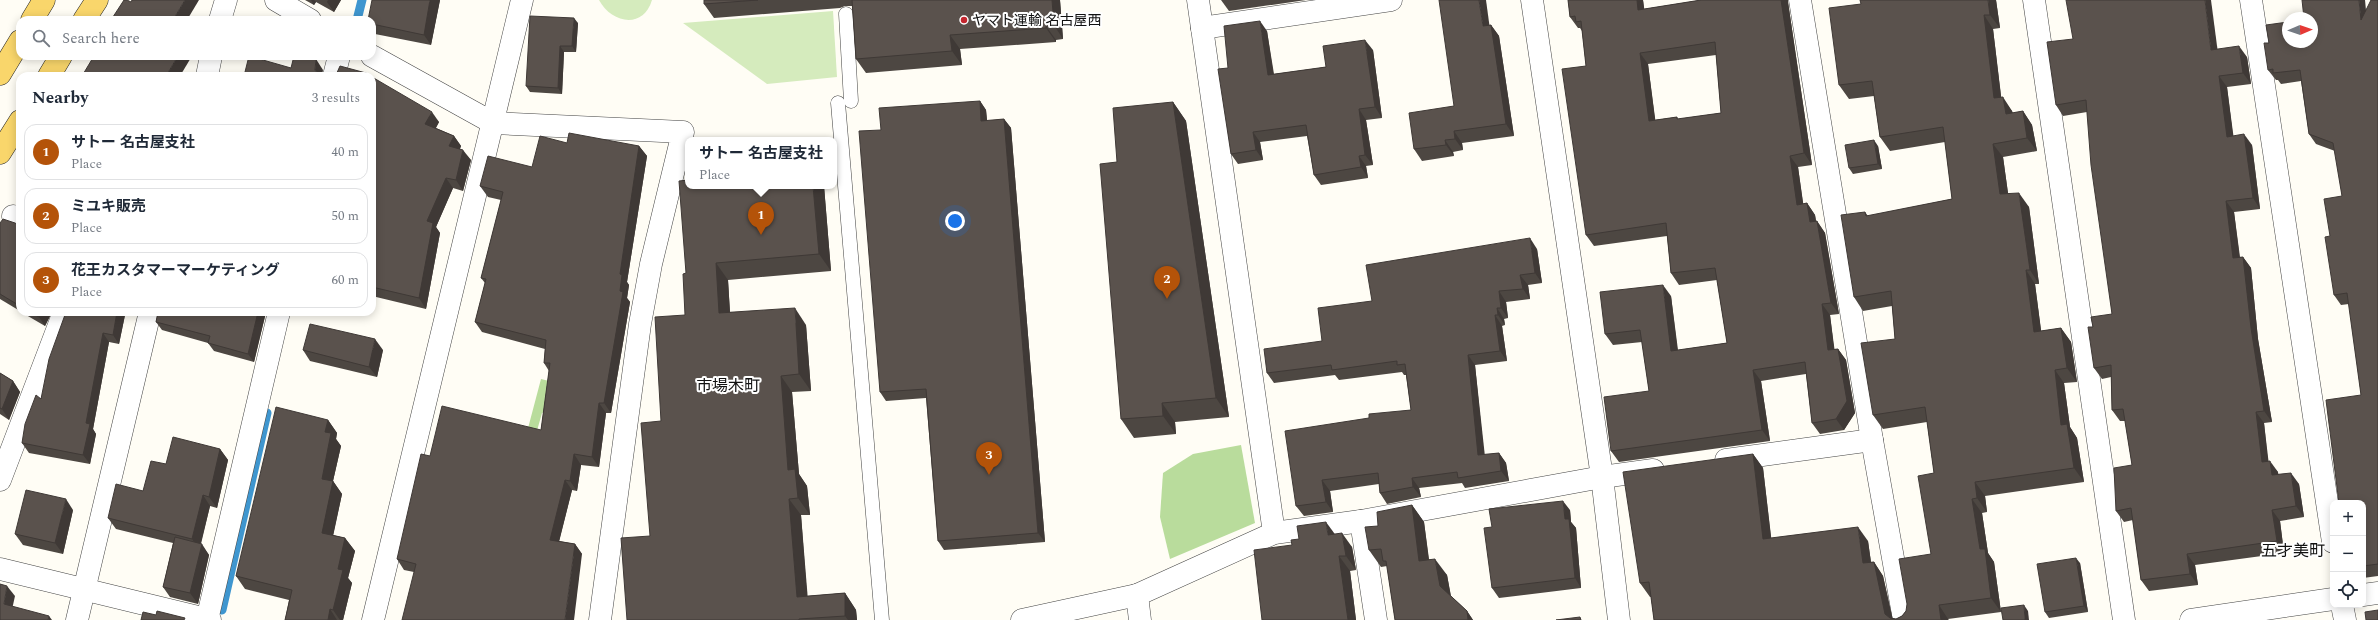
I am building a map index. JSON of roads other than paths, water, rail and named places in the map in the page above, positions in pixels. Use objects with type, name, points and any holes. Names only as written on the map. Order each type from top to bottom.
[{"type":"main road","points":[[34,16],[44,0]]},
{"type":"main road","points":[[87,16],[97,0]]},
{"type":"main road","points":[[0,74],[16,48]]},
{"type":"main road","points":[[51,72],[59,60]]},
{"type":"main road","points":[[0,153],[16,127]]},
{"type":"street","points":[[221,16],[226,0]]},
{"type":"street","points":[[276,0],[303,16]]},
{"type":"street","points":[[373,620],[522,0]]},
{"type":"street","points":[[1198,0],[1274,533]]},
{"type":"street","points":[[1202,28],[1391,0]]},
{"type":"street","points":[[1532,0],[1602,477],[1619,620]]},
{"type":"street","points":[[1800,0],[1872,440],[1904,620]]},
{"type":"street","points":[[2034,0],[2124,620]]},
{"type":"street","points":[[2251,0],[2332,536]]},
{"type":"street","points":[[376,58],[493,123],[683,132],[651,264],[640,324],[600,620]]},
{"type":"street","points":[[207,72],[210,60]]},
{"type":"street","points":[[335,72],[337,60]]},
{"type":"street","points":[[0,480],[62,316]]},
{"type":"street","points":[[77,620],[149,316]]},
{"type":"street","points":[[0,569],[208,620],[278,316]]},
{"type":"street","points":[[1702,463],[1872,440]]},
{"type":"street","points":[[1022,620],[1137,595],[1274,533],[1361,521],[1602,477],[1672,468]]},
{"type":"street","points":[[1361,521],[1376,620]]},
{"type":"street","points":[[2366,595],[2378,593]]},
{"type":"street","points":[[1137,595],[1140,620]]},
{"type":"street","points":[[2191,620],[2330,599]]},
{"type":"street","points":[[2343,608],[2345,620]]},
{"type":"lane","points":[[846,14],[845,102],[882,620]]},
{"type":"waterway","points":[[358,16],[362,0]]},
{"type":"waterway","points":[[222,610],[267,413]]},
{"type":"place","name":"ヤマト運輸 名古屋西","points":[[964,20]]},
{"type":"place","name":"サトー 名古屋支社","points":[[761,235]]},
{"type":"place","name":"ミユキ販売","points":[[1167,299]]},
{"type":"place","name":"花王カスタマーマーケティング","points":[[989,475]]},
{"type":"district","name":"市場木町","points":[[728,385]]},
{"type":"district","name":"五才美町","points":[[2293,550]]}]
